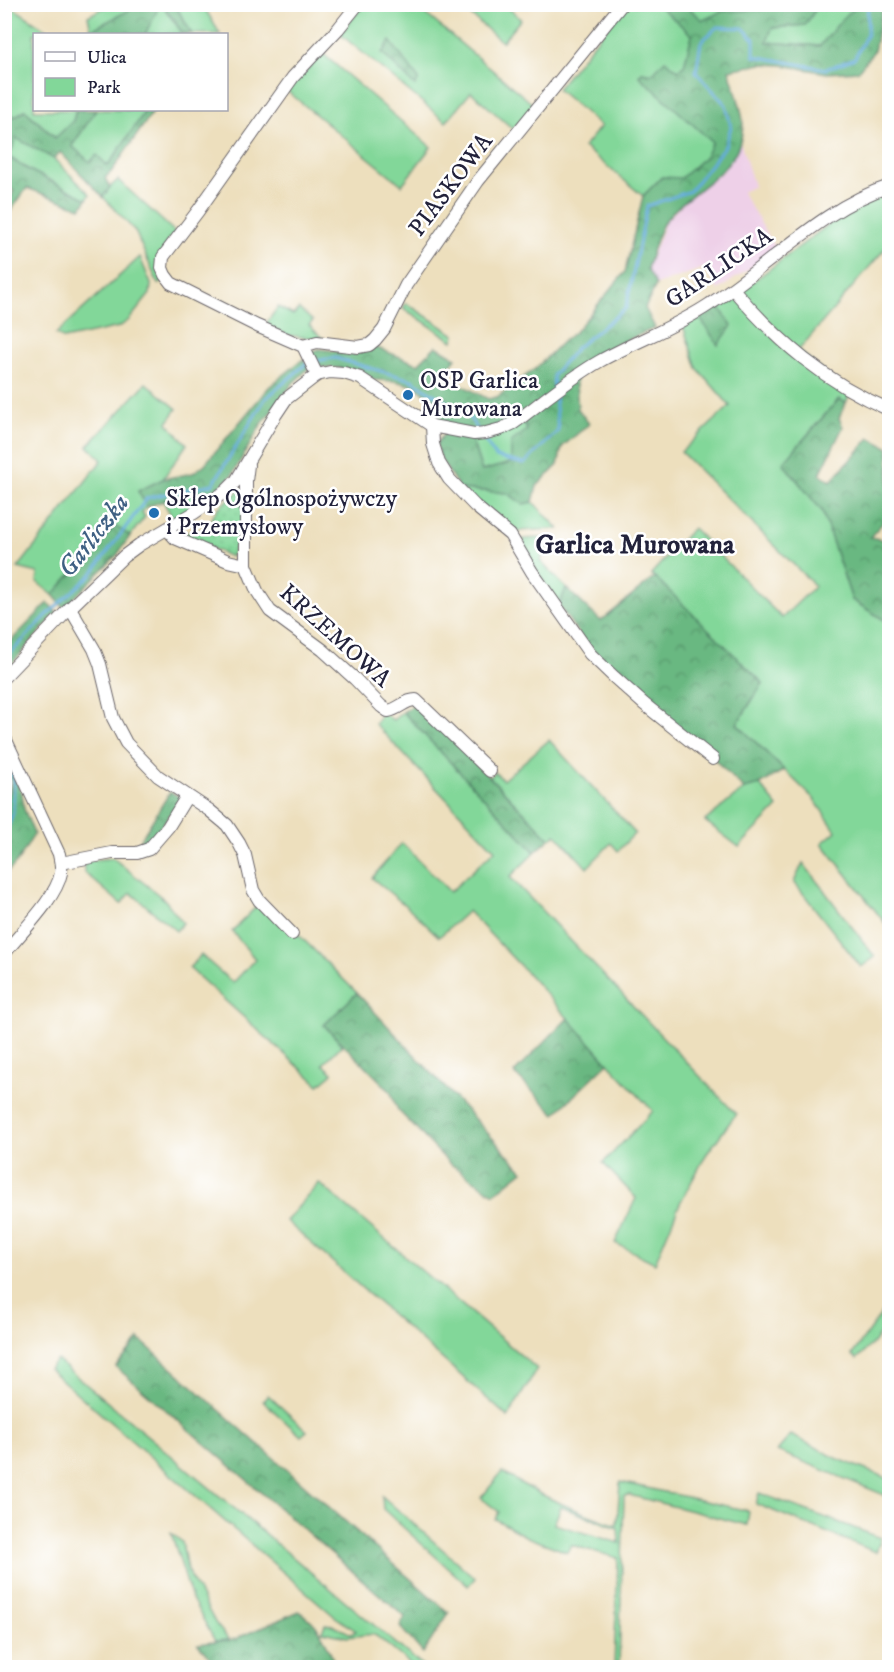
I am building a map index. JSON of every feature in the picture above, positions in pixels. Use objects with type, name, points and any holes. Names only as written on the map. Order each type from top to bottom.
[{"type":"street","points":[[315,371],[305,349],[171,283],[162,268],[163,257],[293,77],[358,4]]},
{"type":"street","name":"PIASKOWA","points":[[305,349],[317,342],[358,347],[369,345],[375,340],[384,329],[406,285],[478,181],[622,4]]},
{"type":"street","name":"GARLICKA","points":[[432,426],[480,434],[514,423],[599,361],[698,312],[733,289],[827,218],[858,199],[890,186]]},
{"type":"street","points":[[733,289],[747,306],[795,352],[828,377],[890,410]]},
{"type":"street","points":[[4,677],[62,609],[124,556],[216,500],[226,491],[236,481],[286,399],[315,371],[344,373],[360,378],[432,426],[433,444],[439,463],[448,479],[474,506],[510,535],[532,572],[590,654],[636,697],[713,759]]},
{"type":"street","name":"KRZEMOWA","points":[[248,460],[246,566],[257,591],[270,611],[323,650],[388,711],[395,710],[408,700],[417,700],[490,771]]},
{"type":"street","points":[[167,529],[174,538],[228,561],[246,566]]},
{"type":"street","points":[[62,609],[94,649],[100,664],[113,718],[126,743],[158,776],[209,810],[232,831],[246,855],[253,890],[259,900],[292,934]]},
{"type":"street","points":[[4,736],[59,854],[62,870],[58,883],[48,900],[4,954]]},
{"type":"street","points":[[61,863],[112,853],[137,853],[149,849],[168,827],[187,796]]},
{"type":"shaded area","points":[[740,141],[754,186],[742,192],[777,250],[718,290],[704,268],[656,285],[647,269],[665,222],[688,198],[723,171]]},
{"type":"green space","points":[[141,4],[160,5],[146,33],[90,33],[91,30]]},
{"type":"green space","points":[[160,4],[182,33],[146,33]]},
{"type":"green space","points":[[4,5],[9,5],[51,33],[33,33],[33,111],[76,111],[73,121],[56,138],[25,110],[14,117],[5,109]]},
{"type":"green space","points":[[109,5],[141,5],[91,30],[88,16]]},
{"type":"green space","points":[[163,5],[175,5],[191,33],[182,33]]},
{"type":"green space","points":[[175,5],[203,5],[219,33],[191,33]]},
{"type":"green space","points":[[363,5],[415,5],[535,106],[513,129],[471,92],[446,122],[340,34]]},
{"type":"green space","points":[[459,5],[505,5],[521,19],[502,42]]},
{"type":"green space","points":[[625,5],[658,5],[692,35],[684,66],[664,73],[642,72],[639,76],[713,142],[705,157],[681,179],[662,177],[643,196],[584,147],[601,126],[557,89]]},
{"type":"green space","points":[[658,5],[685,5],[703,20],[723,11],[761,10],[777,5],[814,5],[816,9],[805,25],[772,28],[767,42],[820,46],[844,17],[854,9],[853,5],[883,5],[874,51],[858,71],[827,73],[782,65],[761,64],[729,70],[743,118],[740,141],[725,168],[676,209],[659,232],[647,269],[656,285],[645,308],[655,328],[611,347],[575,372],[578,409],[589,424],[562,447],[558,465],[537,486],[533,502],[523,504],[507,493],[460,489],[441,460],[436,444],[452,425],[437,421],[443,404],[414,386],[396,381],[375,380],[362,373],[339,368],[318,367],[311,353],[319,349],[356,354],[375,347],[418,364],[436,346],[456,358],[443,375],[488,399],[497,397],[536,368],[575,332],[625,272],[643,196],[662,177],[681,178],[705,157],[712,142],[639,76],[642,72],[652,74],[665,60],[678,70],[684,66],[692,35]],"holes":[[[524,423],[527,430],[511,442],[511,463],[482,471],[472,441],[504,433]]]},
{"type":"green space","points":[[685,5],[777,5],[761,10],[723,11],[703,21]]},
{"type":"green space","points":[[814,5],[853,5],[854,9],[844,17],[820,46],[766,42],[772,28],[805,25],[816,9]]},
{"type":"green space","points":[[390,41],[419,79],[415,86],[382,53]]},
{"type":"green space","points":[[322,53],[431,147],[402,185],[287,91]]},
{"type":"green space","points":[[5,109],[14,117],[25,110],[55,138],[73,121],[76,111],[95,111],[72,146],[90,162],[97,155],[108,166],[145,111],[153,111],[105,178],[110,187],[103,197],[60,152],[54,159],[16,138],[9,158],[87,199],[81,208],[27,188],[5,219],[5,204],[14,191],[5,186]]},
{"type":"green space","points":[[95,111],[145,111],[108,166],[90,163],[72,146]]},
{"type":"green space","points":[[16,137],[54,159],[90,194],[87,199],[29,170],[9,157]]},
{"type":"green space","points":[[118,180],[175,232],[162,251],[166,281],[158,284],[135,231],[103,197]]},
{"type":"green space","points":[[889,193],[889,244],[798,351],[739,292],[840,216],[870,199]]},
{"type":"green space","points":[[140,257],[151,284],[150,294],[129,320],[119,327],[64,339],[56,334]]},
{"type":"green space","points":[[734,296],[850,394],[846,403],[838,400],[783,463],[822,511],[852,600],[889,623],[889,928],[822,843],[836,831],[814,799],[737,724],[763,683],[651,574],[693,528],[782,618],[815,586],[681,452],[730,406],[697,368],[683,326],[700,318],[718,344],[718,305]]},
{"type":"green space","points":[[406,303],[455,335],[453,341],[403,308]]},
{"type":"green space","points":[[718,305],[732,326],[718,345],[700,318]]},
{"type":"green space","points":[[278,307],[293,315],[299,309],[313,321],[309,325],[324,340],[287,335],[265,325]]},
{"type":"green space","points":[[303,359],[309,368],[293,383],[261,425],[232,475],[219,488],[202,494],[189,491],[147,507],[138,491],[163,479],[193,473],[205,464],[269,387]]},
{"type":"green space","points":[[146,383],[177,409],[167,423],[187,444],[163,479],[138,491],[147,507],[142,512],[145,517],[130,536],[115,526],[53,595],[37,582],[38,573],[18,568],[102,460],[88,446]]},
{"type":"green space","points":[[839,399],[846,403],[839,418],[843,427],[820,474],[831,481],[870,438],[889,448],[889,516],[870,537],[889,541],[889,623],[852,600],[822,511],[783,463]]},
{"type":"green space","points":[[524,422],[527,431],[511,463],[482,471],[472,441],[504,433]]},
{"type":"green space","points":[[244,487],[242,526],[231,557],[180,534],[206,527],[218,508]]},
{"type":"green space","points":[[219,488],[204,501],[173,519],[163,501],[190,491],[202,494]]},
{"type":"green space","points":[[460,489],[507,493],[523,504],[533,502],[559,529],[515,531]]},
{"type":"green space","points":[[115,526],[130,536],[117,555],[64,608],[53,595]]},
{"type":"green space","points":[[555,537],[540,561],[566,588],[559,606],[526,554],[523,539]]},
{"type":"green space","points":[[655,577],[763,683],[737,724],[784,770],[760,785],[744,789],[586,644],[559,606],[566,588],[601,621]]},
{"type":"green space","points":[[48,603],[57,613],[5,671],[5,647]]},
{"type":"green space","points":[[415,704],[421,707],[550,839],[535,852],[403,712]]},
{"type":"green space","points":[[382,712],[393,720],[403,712],[535,852],[510,877],[736,1114],[706,1155],[680,1203],[655,1263],[615,1243],[636,1198],[603,1163],[653,1111],[468,911],[439,937],[372,878],[402,843],[450,892],[495,850],[375,724]]},
{"type":"green space","points":[[549,740],[635,833],[618,851],[611,843],[587,868],[556,834],[550,839],[490,777],[495,772],[503,780]]},
{"type":"green space","points":[[4,751],[22,793],[24,809],[34,834],[18,860],[5,874],[5,795],[9,793],[11,781],[5,771]]},
{"type":"green space","points":[[760,785],[778,807],[739,847],[705,821],[744,789]]},
{"type":"green space","points":[[170,792],[182,798],[146,847],[136,847]]},
{"type":"green space","points":[[113,858],[165,900],[183,923],[176,931],[131,893],[121,904],[84,872],[84,861]]},
{"type":"green space","points":[[803,863],[875,957],[861,967],[794,882]]},
{"type":"green space","points":[[258,905],[296,932],[357,993],[324,1025],[342,1045],[323,1064],[333,1073],[319,1085],[189,968],[201,955],[233,983],[255,959],[232,931]]},
{"type":"green space","points":[[357,993],[523,1171],[494,1194],[449,1163],[398,1110],[390,1091],[324,1025]]},
{"type":"green space","points":[[568,1018],[608,1063],[555,1114],[514,1073]]},
{"type":"green space","points":[[319,1183],[537,1369],[508,1417],[286,1221]]},
{"type":"green space","points":[[886,1307],[889,1310],[889,1323],[857,1359],[852,1355]]},
{"type":"green space","points":[[139,1339],[449,1613],[423,1653],[400,1627],[405,1617],[116,1367]]},
{"type":"green space","points":[[57,1360],[424,1667],[414,1667],[374,1634],[347,1637],[322,1632],[325,1624],[333,1625],[351,1634],[356,1631],[334,1616],[49,1369]]},
{"type":"green space","points":[[268,1395],[307,1431],[301,1436],[263,1401]]},
{"type":"green space","points":[[791,1435],[836,1458],[889,1479],[889,1497],[777,1451]]},
{"type":"green space","points":[[502,1472],[558,1502],[617,1525],[620,1482],[749,1511],[747,1525],[629,1495],[624,1496],[619,1667],[614,1667],[618,1558],[571,1545],[567,1552],[527,1537],[495,1519],[499,1512],[481,1498]],"holes":[[[561,1507],[618,1528],[619,1543],[554,1524]]]},
{"type":"green space","points":[[759,1493],[881,1538],[876,1552],[756,1504]]},
{"type":"green space","points":[[382,1496],[475,1578],[468,1586],[383,1509]]},
{"type":"green space","points":[[171,1533],[182,1542],[187,1570],[216,1624],[229,1640],[215,1641],[192,1599]]},
{"type":"green space","points":[[299,1611],[307,1616],[318,1629],[336,1667],[218,1667],[198,1644],[235,1639]]},
{"type":"waterway","name":"Garliczka","points":[[554,389],[553,375],[576,348],[626,308],[647,206],[690,191],[725,146],[731,127],[726,105],[696,72],[701,42],[717,27],[743,28],[754,39],[754,56],[826,69],[855,58],[867,34],[868,4]]},
{"type":"waterway","name":"Garliczka","points":[[313,361],[335,358],[412,380],[469,417],[478,430]]},
{"type":"waterway","name":"Garliczka","points":[[4,660],[50,612],[91,575],[147,498],[213,484],[265,399],[307,363]]},
{"type":"waterway","name":"Garliczka","points":[[483,438],[496,457],[524,464],[558,431],[555,395]]},
{"type":"waterway","name":"Garliczka","points":[[4,762],[14,778],[13,813],[4,837]]},
{"type":"place","name":"OSP Garlica Murowana","points":[[408,395]]},
{"type":"place","name":"Sklep Ogólnospożywczy i Przemysłowy","points":[[154,513]]},
{"type":"district","name":"Garlica Murowana","points":[[635,545]]}]
